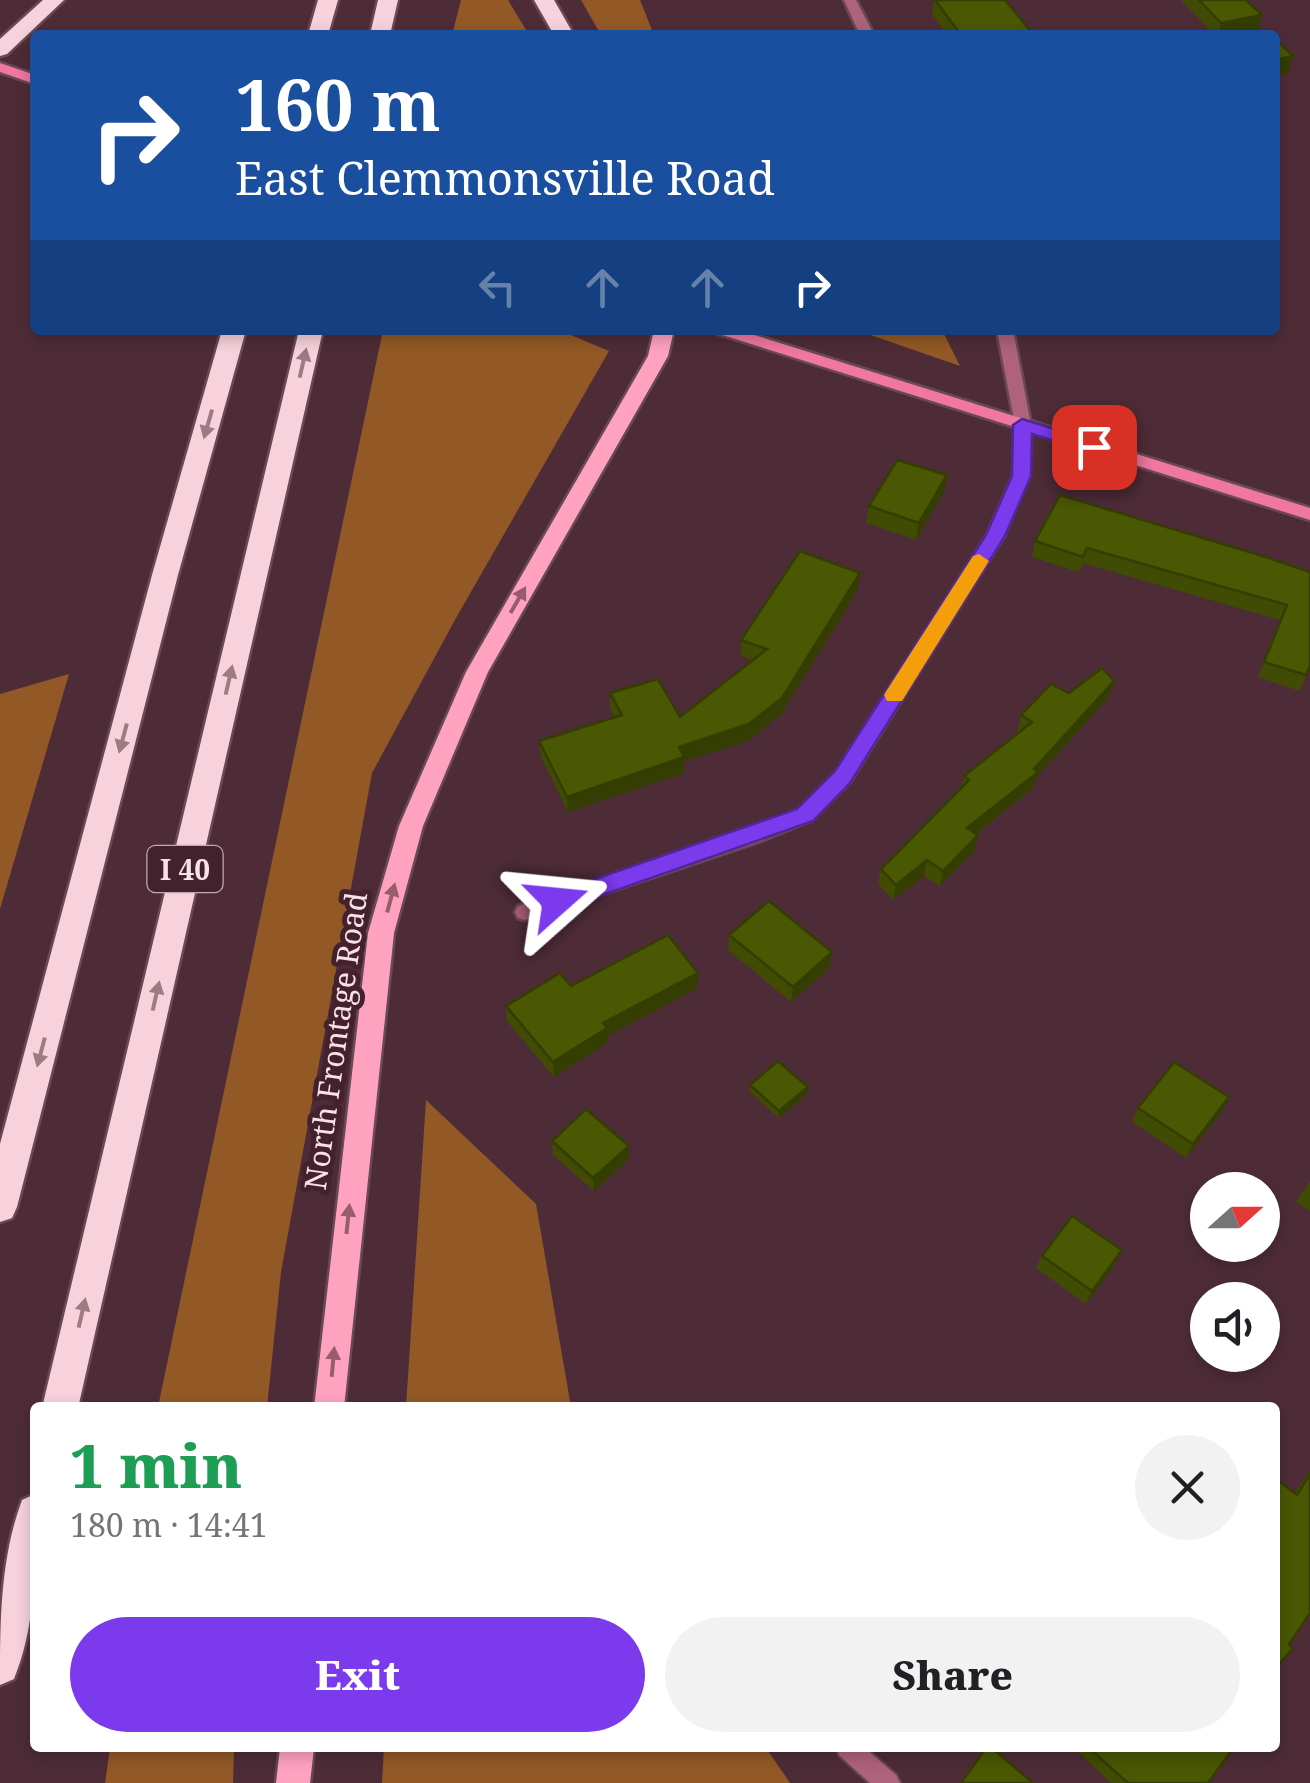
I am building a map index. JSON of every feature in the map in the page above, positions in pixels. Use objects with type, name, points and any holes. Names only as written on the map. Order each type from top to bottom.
[{"type":"highway","points":[[0,50],[54,0]]},
{"type":"highway","points":[[319,30],[328,0]]},
{"type":"highway","points":[[381,30],[388,0]]},
{"type":"highway","points":[[544,0],[561,30]]},
{"type":"highway","points":[[0,1207],[165,576],[233,335]]},
{"type":"highway","name":"I 40","points":[[61,1402],[310,335]]},
{"type":"highway","points":[[0,1665],[30,1535]]},
{"type":"main road","points":[[0,67],[30,78]]},
{"type":"main road","name":"North Frontage Road","points":[[330,1402],[382,934],[411,826],[477,672],[658,356],[663,335]]},
{"type":"main road","points":[[737,335],[1310,514]]},
{"type":"main road","points":[[293,1783],[296,1752]]},
{"type":"street","points":[[850,0],[865,30]]},
{"type":"street","points":[[525,912],[805,815],[843,777],[995,536],[1022,476],[1022,425],[1006,335]]},
{"type":"lane","points":[[853,1752],[888,1783]]},
{"type":"shaded area","points":[[461,0],[508,0],[526,30],[453,30]]},
{"type":"shaded area","points":[[581,0],[640,0],[652,30],[598,30]]},
{"type":"shaded area","points":[[382,335],[571,335],[609,351],[372,773],[281,1272],[268,1402],[159,1402]]},
{"type":"shaded area","points":[[870,335],[944,335],[960,366]]},
{"type":"shaded area","points":[[69,674],[0,909],[0,694]]},
{"type":"shaded area","points":[[426,1100],[536,1204],[570,1402],[406,1402]]},
{"type":"shaded area","points":[[109,1752],[234,1752],[233,1783],[105,1783]]},
{"type":"shaded area","points":[[384,1752],[769,1752],[790,1783],[382,1783]]},
{"type":"building","points":[[935,0],[1005,0],[1030,30],[957,30]]},
{"type":"building","points":[[1199,0],[1246,0],[1262,15],[1221,23]]},
{"type":"building","points":[[1280,44],[1293,56],[1280,59]]},
{"type":"building","points":[[897,460],[947,475],[919,523],[869,506]]},
{"type":"building","points":[[1060,495],[1310,572],[1310,666],[1306,675],[1264,662],[1287,605],[1087,548],[1083,557],[1035,541]]},
{"type":"building","points":[[800,551],[860,573],[782,698],[749,724],[679,747],[684,757],[567,797],[539,741],[622,715],[610,693],[658,679],[680,717],[767,649],[741,640]]},
{"type":"building","points":[[1102,668],[1114,681],[1034,769],[1038,772],[967,828],[978,835],[943,871],[927,860],[896,885],[881,869],[969,780],[964,776],[1032,722],[1021,715],[1051,684],[1069,693]]},
{"type":"building","points":[[769,901],[832,952],[793,987],[729,935]]},
{"type":"building","points":[[668,935],[698,973],[603,1023],[607,1028],[553,1062],[506,1006],[560,973],[571,986]]},
{"type":"building","points":[[778,1061],[808,1087],[779,1111],[750,1085]]},
{"type":"building","points":[[1174,1062],[1229,1097],[1193,1144],[1138,1108]]},
{"type":"building","points":[[586,1109],[629,1146],[593,1178],[552,1141]]},
{"type":"building","points":[[1072,1216],[1122,1250],[1092,1291],[1042,1256]]},
{"type":"building","points":[[1310,1474],[1310,1613],[1289,1644],[1293,1648],[1280,1663],[1280,1482],[1297,1495]]},
{"type":"building","points":[[983,1752],[997,1752],[1033,1783],[961,1783]]},
{"type":"building","points":[[1093,1752],[1230,1752],[1208,1783],[1128,1783]]},
{"type":"slow traffic","points":[[895,695],[979,561]]},
{"type":"route","points":[[557,901],[751,837],[805,815],[843,777],[995,536],[1022,476],[1022,425],[1094,447]]}]
